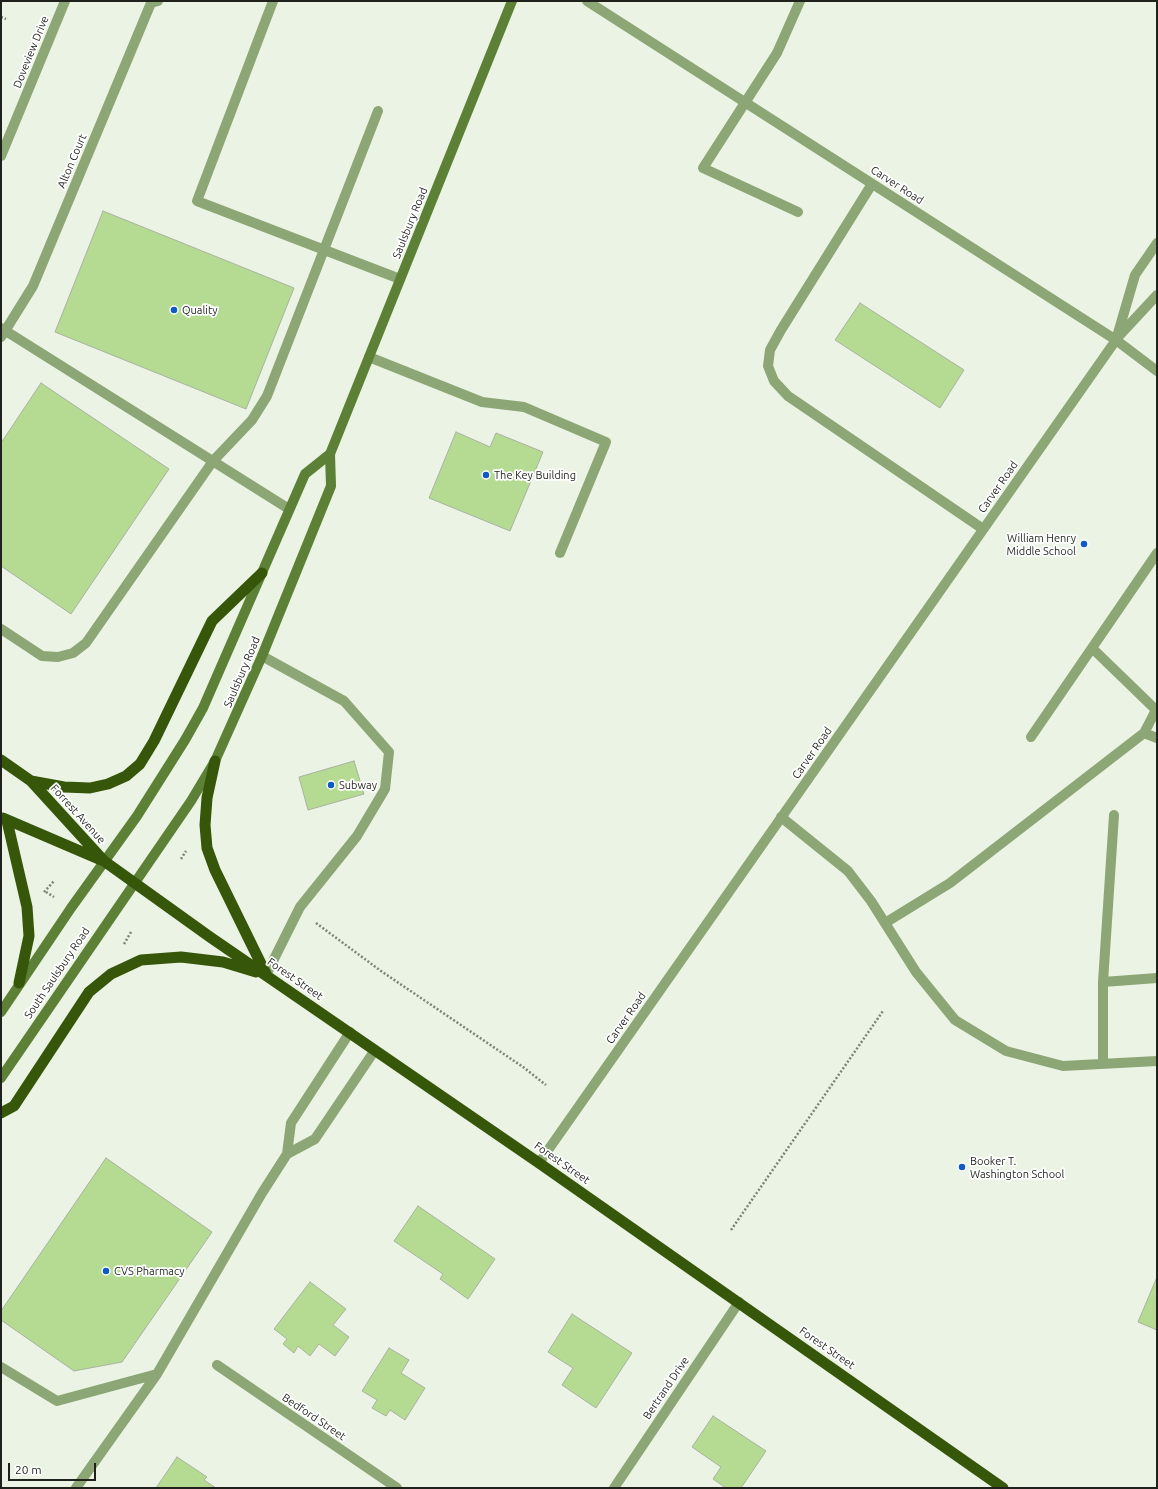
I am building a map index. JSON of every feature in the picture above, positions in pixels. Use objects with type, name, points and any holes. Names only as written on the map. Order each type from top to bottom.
[{"type":"highway","points":[[31,781],[64,787],[90,788],[108,784],[126,776],[140,764],[158,734],[212,621],[262,573]]},
{"type":"highway","name":"Forrest Avenue","points":[[1,760],[31,781],[104,861]]},
{"type":"highway","points":[[215,761],[207,798],[205,825],[207,848],[215,870],[266,975]]},
{"type":"highway","points":[[4,819],[18,865],[28,914],[30,936],[19,984]]},
{"type":"highway","name":"Forrest Avenue","points":[[4,819],[104,861]]},
{"type":"highway","name":"Forest Street","points":[[104,861],[266,975],[739,1302],[1003,1488]]},
{"type":"highway","points":[[1,1113],[14,1106],[89,992],[111,974],[141,960],[181,957],[223,962],[266,975]]},
{"type":"main road","name":"Saulsbury Road","points":[[134,883],[191,801],[215,761],[262,656],[330,486],[330,454],[512,1]]},
{"type":"main road","name":"Saulsbury Road","points":[[104,861],[137,816],[185,740],[203,708],[262,573],[288,509],[305,474],[330,454]]},
{"type":"main road","points":[[1,1012],[104,861]]},
{"type":"main road","name":"South Saulsbury Road","points":[[1,1078],[134,883]]},
{"type":"street","name":"Doveview Drive","points":[[1,156],[65,1]]},
{"type":"street","points":[[273,1],[197,201],[400,279]]},
{"type":"street","name":"Carver Road","points":[[539,1163],[1116,340],[587,1]]},
{"type":"street","points":[[798,212],[703,168],[777,53],[800,1]]},
{"type":"street","name":"Alton Court","points":[[2,332],[33,286],[151,2]]},
{"type":"street","points":[[1,629],[42,656],[58,658],[73,653],[86,643],[213,462],[252,420],[267,396],[378,111]]},
{"type":"street","points":[[872,184],[781,330],[770,350],[768,366],[774,381],[788,396],[983,529]]},
{"type":"street","points":[[1116,340],[1135,275],[1157,243]]},
{"type":"street","points":[[1116,340],[1157,295]]},
{"type":"street","points":[[2,332],[288,509]]},
{"type":"street","points":[[1116,340],[1157,371]]},
{"type":"street","points":[[368,357],[482,402],[524,407],[606,442],[560,553]]},
{"type":"street","points":[[1031,737],[1157,553]]},
{"type":"street","points":[[885,923],[950,883],[1144,732],[1157,710],[1092,648]]},
{"type":"street","points":[[262,656],[344,701],[388,752],[385,789],[357,836],[300,907],[266,975]]},
{"type":"street","points":[[1144,732],[1157,738]]},
{"type":"street","points":[[1103,1064],[1103,982],[1114,815]]},
{"type":"street","points":[[781,817],[848,871],[871,901],[916,972],[955,1020],[1006,1050],[1063,1066],[1157,1061]]},
{"type":"street","points":[[1103,982],[1157,978]]},
{"type":"street","points":[[76,1488],[157,1374],[262,1193],[287,1154],[291,1123],[350,1032]]},
{"type":"street","points":[[287,1154],[315,1139],[375,1050]]},
{"type":"street","name":"Bertrand Drive","points":[[614,1488],[739,1302]]},
{"type":"street","name":"Bedford Street","points":[[217,1365],[397,1488]]},
{"type":"street","points":[[1,1367],[58,1401],[157,1374]]},
{"type":"path","points":[[1,17],[6,19]]},
{"type":"path","points":[[39,893],[46,892],[54,881]]},
{"type":"path","points":[[315,923],[381,971],[523,1067],[546,1085]]},
{"type":"path","points":[[124,944],[131,932]]},
{"type":"path","points":[[731,1230],[883,1010]]},
{"type":"building","name":"Quality","points":[[103,211],[294,288],[246,409],[55,332]]},
{"type":"building","points":[[860,303],[964,370],[940,408],[835,340]]},
{"type":"building","points":[[41,383],[169,469],[71,614],[1,566],[1,443]]},
{"type":"building","name":"The Key Building","points":[[456,432],[490,447],[496,433],[543,452],[510,531],[429,498]]},
{"type":"building","name":"Subway","points":[[354,761],[364,794],[308,810],[299,777]]},
{"type":"building","name":"CVS Pharmacy","points":[[106,1158],[212,1232],[122,1362],[74,1371],[1,1320],[1,1311]]},
{"type":"building","points":[[418,1206],[495,1259],[468,1299],[440,1279],[443,1274],[394,1241]]},
{"type":"building","points":[[1157,1277],[1157,1330],[1138,1322]]},
{"type":"building","points":[[310,1282],[346,1309],[333,1325],[349,1337],[335,1356],[319,1344],[310,1356],[298,1346],[294,1353],[283,1344],[287,1339],[274,1329]]},
{"type":"building","points":[[572,1314],[632,1353],[596,1408],[562,1385],[573,1368],[548,1352]]},
{"type":"building","points":[[389,1348],[409,1360],[401,1373],[425,1388],[405,1420],[390,1410],[386,1416],[372,1408],[377,1400],[362,1391]]},
{"type":"building","points":[[713,1416],[766,1451],[741,1488],[726,1488],[713,1479],[721,1467],[692,1447]]},
{"type":"building","points":[[177,1457],[207,1477],[204,1480],[216,1488],[156,1488]]},
{"type":"place","name":"Quality","points":[[174,310]]},
{"type":"place","name":"The Key Building","points":[[486,475]]},
{"type":"place","name":"William Henry Middle School","points":[[1084,544]]},
{"type":"place","name":"Subway","points":[[331,785]]},
{"type":"place","name":"Booker T. Washington School","points":[[962,1167]]},
{"type":"place","name":"CVS Pharmacy","points":[[106,1271]]}]
